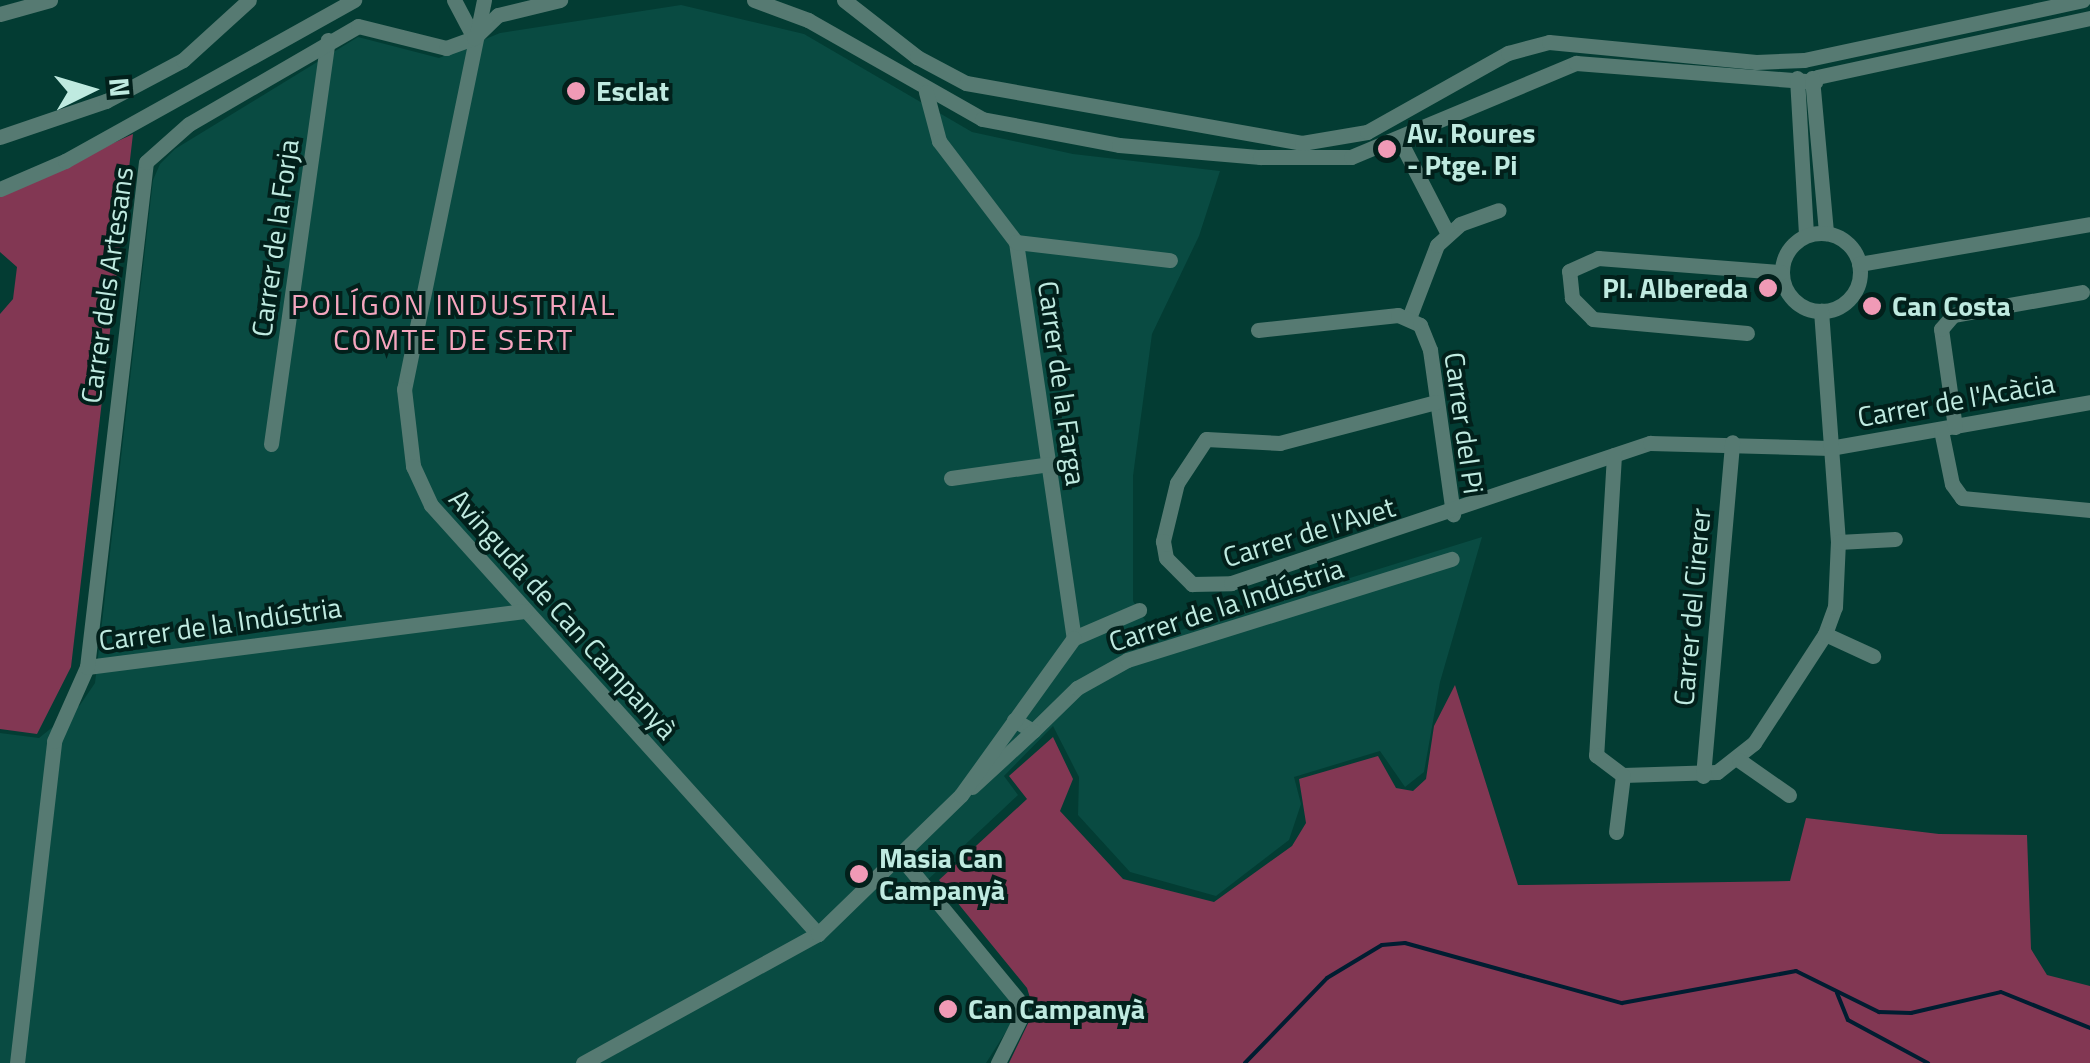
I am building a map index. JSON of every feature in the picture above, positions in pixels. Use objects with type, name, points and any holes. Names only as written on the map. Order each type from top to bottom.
[{"type":"street","points":[[0,14],[50,0]]},
{"type":"street","points":[[0,137],[106,101],[183,60],[249,0]]},
{"type":"street","points":[[0,188],[65,161],[354,0]]},
{"type":"street","points":[[454,0],[474,38],[498,16],[560,0]]},
{"type":"street","name":"Avinguda de Can Campanyà","points":[[484,0],[485,19],[474,38],[403,416],[413,466],[431,505],[818,934]]},
{"type":"street","points":[[754,0],[808,20],[926,92],[982,119],[1077,138],[1327,160],[1399,139],[1576,63],[1795,82],[2090,18]]},
{"type":"street","points":[[844,0],[917,57],[996,91],[1302,143],[1346,140],[1386,123],[1508,53],[1548,42],[1756,62],[1804,60],[2083,0]]},
{"type":"street","name":"Carrer dels Artesans","points":[[87,668],[146,162],[190,124],[328,40],[358,26],[446,48],[474,38]]},
{"type":"street","name":"Carrer de la Forja","points":[[271,444],[328,40]]},
{"type":"street","points":[[1816,80],[1842,54]]},
{"type":"street","points":[[1804,60],[1816,80],[1826,233]]},
{"type":"street","points":[[1804,60],[1795,82],[1806,236]]},
{"type":"street","points":[[1756,62],[1795,82]]},
{"type":"street","name":"Carrer de la Farga","points":[[926,92],[939,141],[1016,242],[1074,638]]},
{"type":"street","points":[[1399,139],[1448,234]]},
{"type":"street","points":[[1258,330],[1410,318],[1436,244],[1448,234],[1499,210]]},
{"type":"street","points":[[1859,264],[2090,224]]},
{"type":"street","points":[[1826,233],[1848,244],[1859,264],[1851,296],[1820,311],[1797,302],[1781,272],[1789,248],[1806,236],[1826,233]]},
{"type":"street","points":[[1016,242],[1170,260]]},
{"type":"street","points":[[1746,333],[1593,318],[1572,298],[1570,271],[1576,262],[1598,258],[1781,272]]},
{"type":"street","points":[[2082,292],[1970,310],[1941,329],[1952,484],[1962,498],[2090,510]]},
{"type":"street","points":[[1614,454],[1596,755],[1623,775],[1702,776],[1739,760],[1825,634],[1838,592],[1838,542],[1820,311]]},
{"type":"street","name":"Carrer del Pi","points":[[1410,318],[1430,350],[1452,514]]},
{"type":"street","name":"Carrer de l'Avet","points":[[1436,402],[1280,443],[1206,440],[1177,483],[1163,541],[1178,574],[1210,587],[1452,514],[1614,454],[1668,440],[1830,448]]},
{"type":"street","name":"Carrer de l'Acàcia","points":[[1830,448],[2090,402]]},
{"type":"street","name":"Carrer del Cirerer","points":[[1702,776],[1732,442]]},
{"type":"street","points":[[950,478],[1049,464]]},
{"type":"street","points":[[1838,542],[1894,539]]},
{"type":"street","name":"Carrer de la Indústria","points":[[583,1063],[818,934],[1077,688],[1126,660],[1452,559]]},
{"type":"street","points":[[1074,638],[1139,610]]},
{"type":"street","name":"Carrer de la Indústria","points":[[17,1063],[54,742],[87,668],[524,611]]},
{"type":"street","points":[[1825,634],[1873,656]]},
{"type":"street","name":"Carrer de la Indústria","points":[[961,795],[1074,638]]},
{"type":"street","points":[[1014,720],[1033,731]]},
{"type":"street","points":[[1739,760],[1789,795]]},
{"type":"street","points":[[1616,832],[1623,775]]},
{"type":"street","points":[[898,854],[1020,1002],[1018,1028],[998,1063]]},
{"type":"shaded area","points":[[681,5],[804,34],[972,132],[1073,154],[1220,171],[1199,236],[1152,334],[1133,476],[1133,601],[1156,638],[1482,537],[1440,682],[1424,772],[1405,787],[1380,751],[1294,777],[1301,804],[1289,840],[1216,896],[1130,872],[1078,815],[1079,777],[1053,726],[1004,776],[1018,795],[921,886],[1010,997],[1016,1016],[986,1063],[0,1063],[0,733],[39,738],[80,705],[95,683],[153,180],[160,164],[175,149],[358,37],[439,58],[500,33]]},
{"type":"shaded area","points":[[133,134],[71,667],[37,734],[0,729],[0,314],[13,299],[17,267],[0,252],[0,195]]},
{"type":"shaded area","points":[[1455,685],[1518,885],[1790,881],[1806,818],[1939,834],[2027,835],[2031,949],[2047,975],[2090,986],[2090,1063],[1009,1063],[1034,1011],[1027,988],[939,880],[1027,799],[1009,776],[1053,737],[1073,779],[1060,811],[1123,879],[1214,902],[1292,846],[1306,823],[1299,779],[1378,756],[1396,788],[1413,791],[1426,779],[1434,726]]},
{"type":"waterway","points":[[1245,1063],[1327,978],[1382,945],[1405,943],[1622,1003],[1796,971],[1879,1012],[1911,1013],[2001,992],[2090,1028]]},
{"type":"waterway","points":[[1837,993],[1848,1020],[1928,1063]]},
{"type":"place","name":"Esclat","points":[[576,91]]},
{"type":"place","name":"Av. Roures - Ptge. Pi","points":[[1387,149]]},
{"type":"place","name":"Pl. Albereda","points":[[1768,288]]},
{"type":"place","name":"Can Costa","points":[[1872,306]]},
{"type":"place","name":"Masia Can Campanyà","points":[[859,874]]},
{"type":"place","name":"Can Campanyà","points":[[948,1009]]},
{"type":"district","name":"POLÍGON INDUSTRIAL COMTE DE SERT","points":[[454,321]]}]
